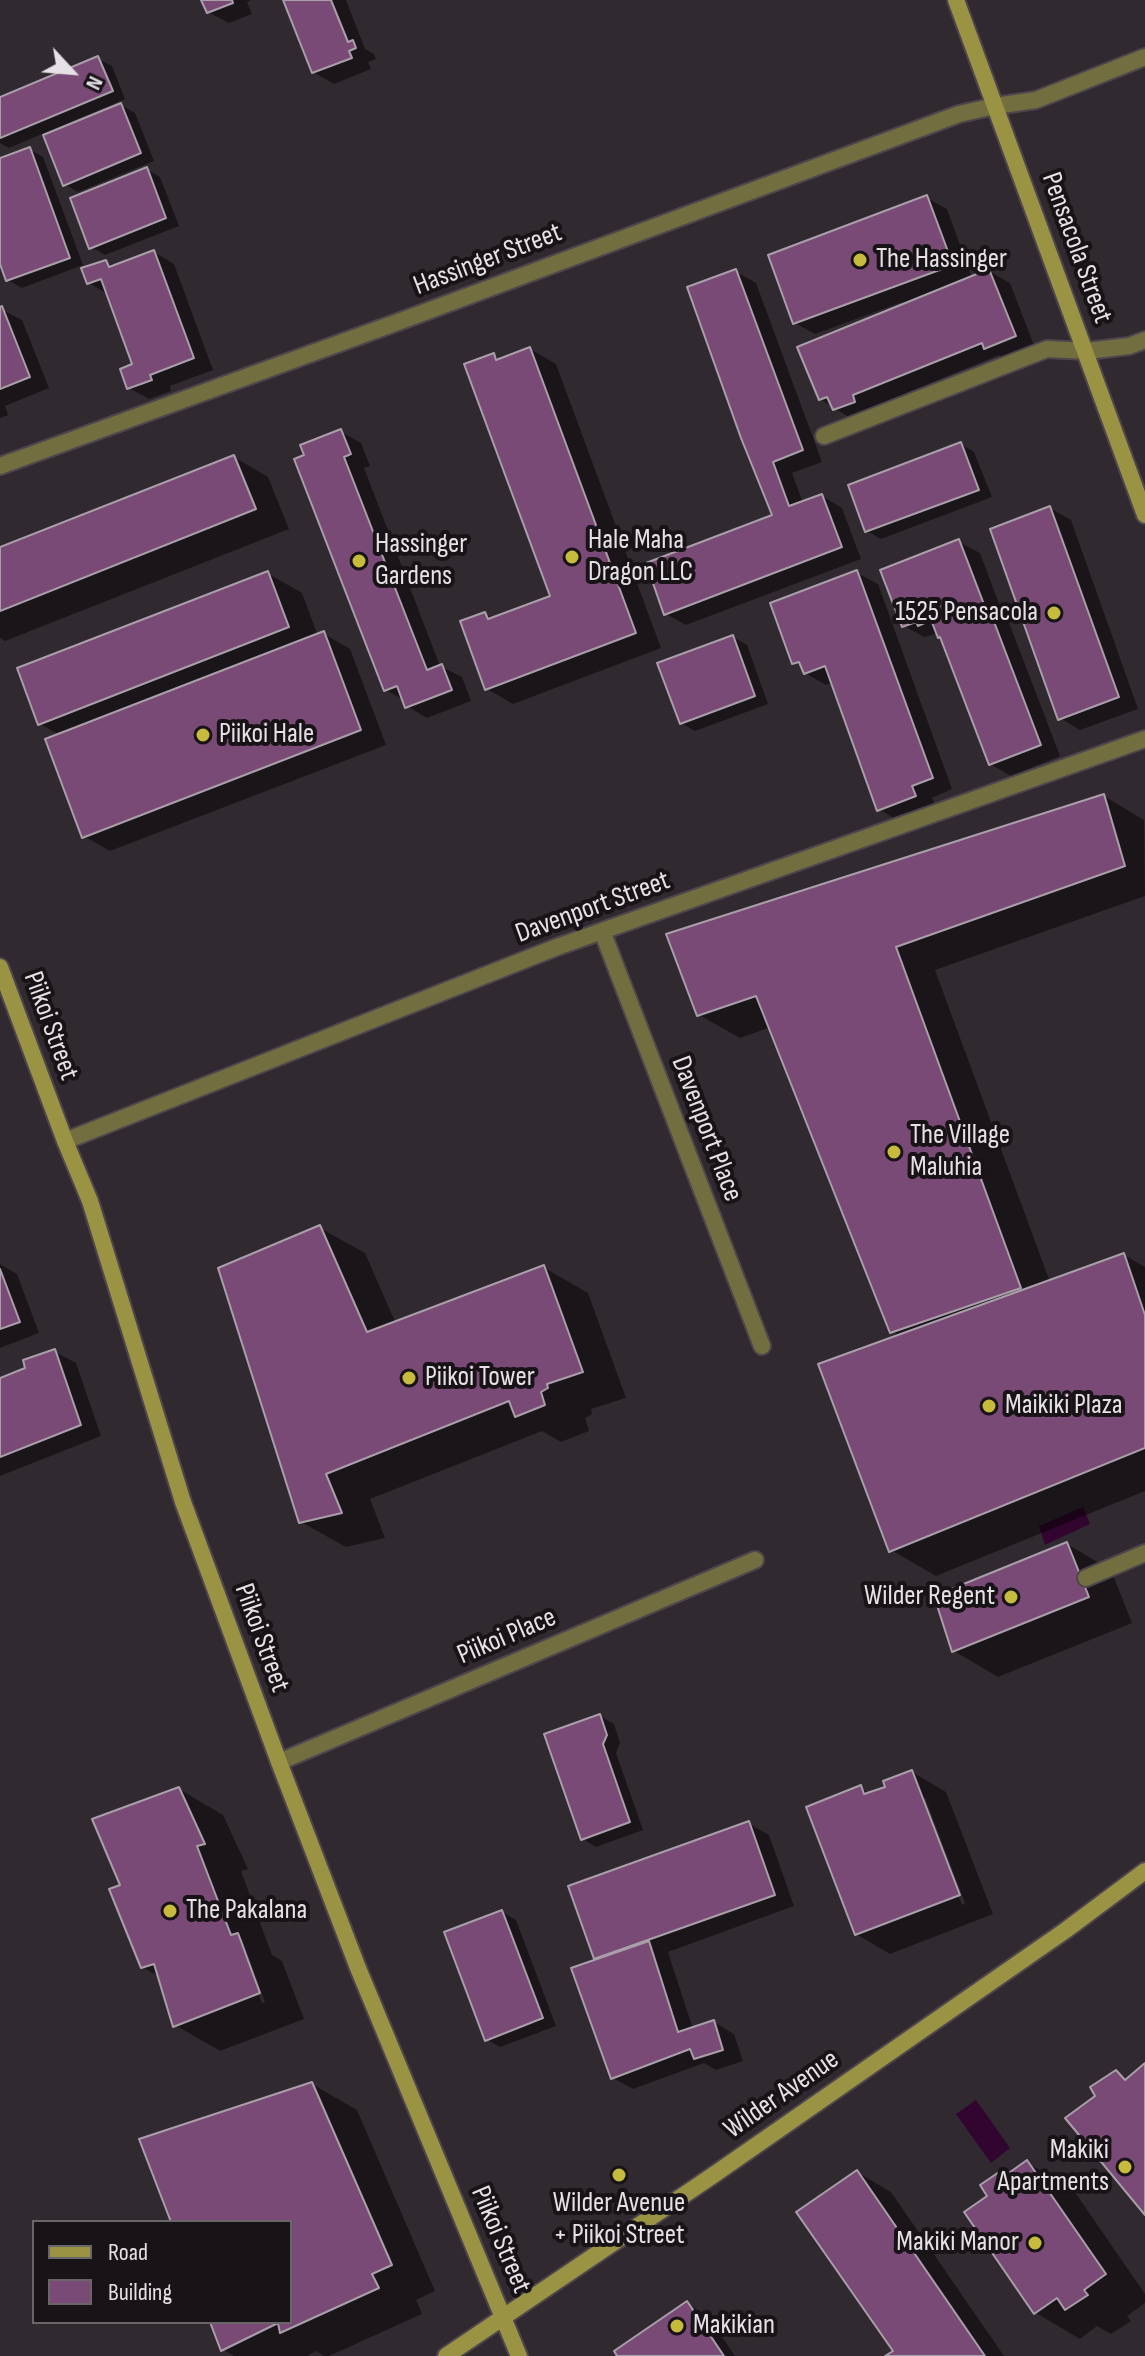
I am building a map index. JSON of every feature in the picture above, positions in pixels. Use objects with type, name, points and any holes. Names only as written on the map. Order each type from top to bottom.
[{"type":"main road","name":"Pensacola Street","points":[[956,0],[1145,515]]},
{"type":"main road","name":"Piikoi Street","points":[[0,967],[90,1201],[183,1502],[279,1762],[358,1968],[519,2356]]},
{"type":"main road","name":"Wilder Avenue","points":[[446,2356],[712,2176],[1066,1930],[1145,1871]]},
{"type":"street","name":"Hassinger Street","points":[[0,466],[959,114],[1036,100],[1145,57]]},
{"type":"street","points":[[824,436],[1047,349],[1087,351],[1129,346],[1145,340]]},
{"type":"street","name":"Davenport Street","points":[[65,1141],[602,931],[1145,739]]},
{"type":"street","name":"Davenport Place","points":[[602,931],[762,1346]]},
{"type":"street","points":[[1086,1578],[1145,1553]]},
{"type":"street","name":"Piikoi Place","points":[[279,1762],[755,1560]]},
{"type":"shaded area","points":[[1083,1507],[1090,1524],[1045,1545],[1039,1526]]},
{"type":"shaded area","points":[[976,2100],[1010,2148],[991,2163],[956,2114]]},
{"type":"building","points":[[201,0],[232,0],[233,3],[207,13]]},
{"type":"building","points":[[283,0],[331,0],[348,42],[353,40],[356,48],[349,51],[352,58],[312,73]]},
{"type":"building","points":[[98,56],[113,91],[0,138],[0,97]]},
{"type":"building","points":[[121,103],[141,153],[63,186],[43,135]]},
{"type":"building","points":[[30,147],[70,258],[6,281],[0,264],[0,158]]},
{"type":"building","points":[[147,167],[166,218],[89,249],[70,198]]},
{"type":"building","name":"The Hassinger","points":[[927,195],[953,265],[793,324],[768,255]]},
{"type":"building","points":[[154,250],[194,358],[150,375],[152,380],[127,389],[120,369],[132,364],[101,279],[87,284],[81,268],[106,260],[109,267]]},
{"type":"building","points":[[736,269],[803,450],[773,462],[789,506],[822,494],[842,547],[664,615],[646,563],[772,515],[687,287]]},
{"type":"building","points":[[989,269],[1016,336],[984,349],[982,343],[853,395],[855,402],[833,410],[827,397],[819,400],[797,347]]},
{"type":"building","points":[[0,307],[30,377],[0,389]]},
{"type":"building","name":"Hale Maha Dragon LLC","points":[[530,347],[636,633],[485,690],[460,621],[485,612],[488,619],[550,596],[464,364],[494,353],[496,360]]},
{"type":"building","name":"Hassinger Gardens","points":[[341,429],[351,454],[344,457],[427,670],[442,664],[452,690],[405,708],[397,686],[384,691],[294,459],[304,455],[300,445]]},
{"type":"building","points":[[961,442],[979,490],[865,532],[848,485]]},
{"type":"building","points":[[234,455],[256,509],[0,611],[0,547]]},
{"type":"building","name":"1525 Pensacola","points":[[1050,506],[1119,697],[1058,720],[990,529]]},
{"type":"building","points":[[959,539],[1041,745],[989,765],[931,620],[918,626],[916,622],[902,627],[880,570]]},
{"type":"building","points":[[857,570],[933,778],[912,786],[916,796],[877,811],[825,666],[804,674],[799,662],[792,664],[770,603]]},
{"type":"building","points":[[268,571],[289,627],[38,725],[17,668]]},
{"type":"building","name":"Piikoi Hale","points":[[324,631],[361,730],[82,838],[45,739]]},
{"type":"building","points":[[733,635],[755,696],[680,724],[657,663]]},
{"type":"building","name":"The Village Maluhia","points":[[1104,794],[1125,866],[896,947],[1021,1288],[890,1333],[756,996],[697,1016],[666,934]]},
{"type":"building","name":"Piikoi Tower","points":[[320,1225],[367,1332],[544,1265],[583,1372],[547,1384],[548,1388],[541,1392],[545,1405],[515,1417],[509,1401],[326,1474],[342,1513],[299,1523],[218,1268]]},
{"type":"building","name":"Maikiki Plaza","points":[[1124,1253],[1145,1315],[1145,1448],[889,1552],[818,1364]]},
{"type":"building","points":[[0,1269],[20,1322],[0,1329]]},
{"type":"building","points":[[55,1349],[81,1425],[0,1457],[0,1378],[25,1368],[23,1360]]},
{"type":"building","name":"Wilder Regent","points":[[1067,1542],[1089,1597],[952,1652],[934,1596]]},
{"type":"building","points":[[600,1714],[607,1735],[603,1744],[630,1822],[581,1840],[544,1734]]},
{"type":"building","points":[[912,1770],[960,1895],[855,1935],[806,1807],[861,1785],[864,1794],[885,1787],[883,1781]]},
{"type":"building","name":"The Pakalana","points":[[179,1787],[205,1844],[197,1846],[231,1935],[238,1933],[260,1993],[173,2027],[154,1964],[141,1968],[109,1889],[120,1885],[92,1819]]},
{"type":"building","points":[[749,1821],[775,1895],[594,1959],[568,1886]]},
{"type":"building","points":[[502,1910],[543,2018],[485,2041],[444,1932]]},
{"type":"building","points":[[649,1941],[678,2032],[714,2020],[723,2050],[694,2059],[690,2049],[611,2079],[571,1968]]},
{"type":"building","name":"Makiki Apartments","points":[[1145,2063],[1145,2215],[1065,2118],[1095,2096],[1090,2087],[1116,2070],[1125,2080]]},
{"type":"building","points":[[312,2082],[392,2265],[372,2274],[379,2288],[280,2333],[278,2324],[292,2324],[292,2220],[170,2220],[139,2139]]},
{"type":"building","name":"Makiki Manor","points":[[1027,2160],[1106,2274],[1084,2290],[1088,2295],[1065,2310],[1057,2298],[1034,2314],[964,2212],[987,2196],[980,2185],[1002,2170],[1006,2175]]},
{"type":"building","points":[[857,2170],[985,2356],[885,2356],[893,2351],[796,2212]]},
{"type":"building","name":"Makikian","points":[[687,2301],[724,2356],[617,2356],[614,2351]]},
{"type":"building","points":[[211,2324],[276,2324],[221,2351]]},
{"type":"place","name":"The Hassinger","points":[[860,260]]},
{"type":"place","name":"Hale Maha Dragon LLC","points":[[572,557]]},
{"type":"place","name":"Hassinger Gardens","points":[[359,561]]},
{"type":"place","name":"1525 Pensacola","points":[[1054,613]]},
{"type":"place","name":"Piikoi Hale","points":[[203,735]]},
{"type":"place","name":"The Village Maluhia","points":[[894,1152]]},
{"type":"place","name":"Piikoi Tower","points":[[409,1378]]},
{"type":"place","name":"Maikiki Plaza","points":[[989,1406]]},
{"type":"place","name":"Wilder Regent","points":[[1011,1597]]},
{"type":"place","name":"The Pakalana","points":[[170,1911]]},
{"type":"place","name":"Makiki Apartments","points":[[1125,2167]]},
{"type":"place","name":"Wilder Avenue + Piikoi Street","points":[[619,2175]]},
{"type":"place","name":"Makiki Manor","points":[[1035,2243]]},
{"type":"place","name":"Makikian","points":[[677,2326]]}]
